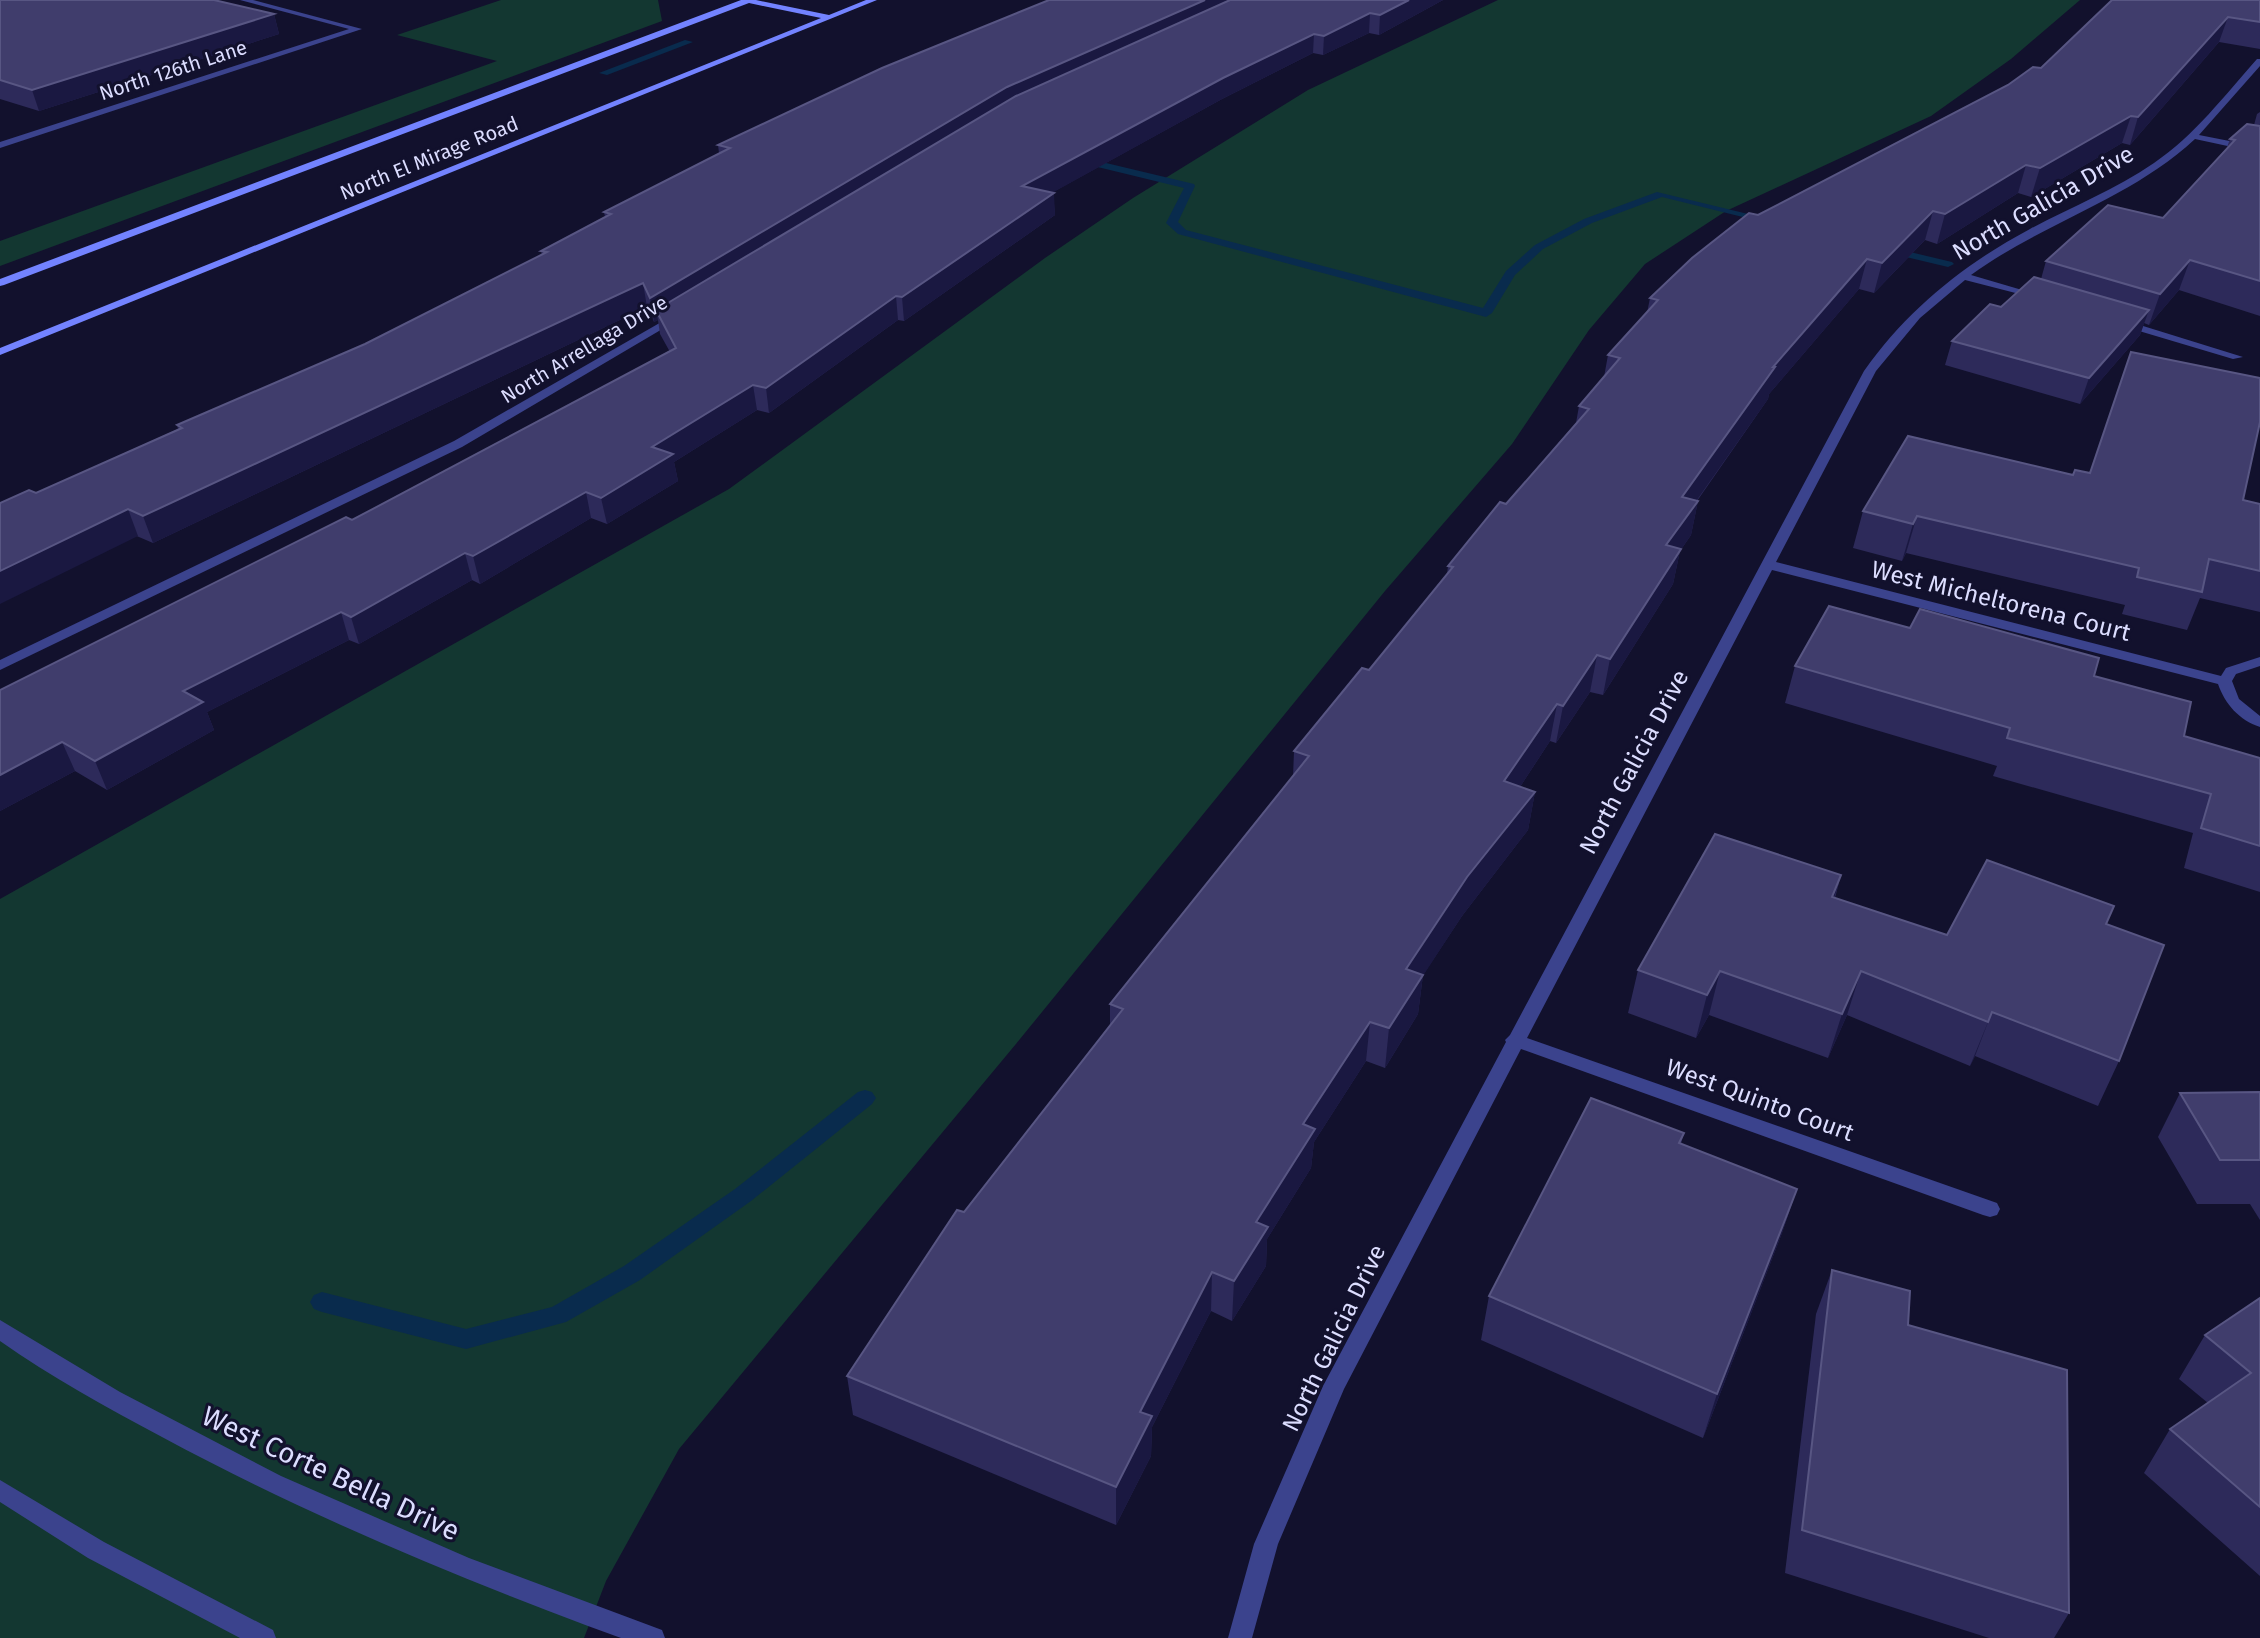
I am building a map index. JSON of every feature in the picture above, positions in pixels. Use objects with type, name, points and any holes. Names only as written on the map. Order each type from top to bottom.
[{"type":"main road","name":"North El Mirage Road","points":[[0,283],[748,0]]},
{"type":"main road","points":[[748,0],[829,18]]},
{"type":"main road","name":"North El Mirage Road","points":[[0,352],[873,0]]},
{"type":"street","name":"North 126th Lane","points":[[0,145],[358,29],[244,0]]},
{"type":"street","name":"North Galicia Drive","points":[[1240,1638],[1266,1544],[1334,1386],[1855,395],[1885,348],[1924,306],[1964,276],[2013,243],[2152,167],[2193,136],[2260,61]]},
{"type":"street","points":[[2193,136],[2260,150]]},
{"type":"street","points":[[0,138],[12,141]]},
{"type":"street","points":[[1964,276],[2055,303]]},
{"type":"street","name":"North Arrellaga Drive","points":[[0,666],[458,444],[683,312]]},
{"type":"street","points":[[2116,321],[2237,357]]},
{"type":"street","name":"West Micheltorena Court","points":[[1766,564],[2225,681]]},
{"type":"street","points":[[2260,661],[2231,671],[2225,681],[2227,694],[2238,707],[2260,722]]},
{"type":"street","name":"West Quinto Court","points":[[1514,1040],[1990,1209]]},
{"type":"street","name":"West Corte Bella Drive","points":[[0,1329],[118,1402],[304,1500],[511,1588],[653,1638]]},
{"type":"street","points":[[0,1490],[96,1550],[264,1638]]},
{"type":"green space","points":[[501,0],[658,0],[662,21],[0,266],[0,241],[497,61],[397,35]]},
{"type":"green space","points":[[1498,0],[2080,0],[2011,59],[1931,116],[1726,211],[1645,264],[1589,330],[1512,444],[1385,591],[1020,1039],[679,1449],[606,1581],[584,1638],[0,1638],[0,899],[729,489],[1045,258],[1133,198],[1308,90]]},
{"type":"building","points":[[0,0],[214,0],[274,14],[32,90],[0,80]]},
{"type":"building","points":[[1049,0],[1205,0],[1007,87],[650,298],[643,283],[143,516],[128,509],[0,571],[0,503],[29,490],[36,493],[182,428],[177,425],[365,344],[547,252],[541,251],[611,214],[604,212],[730,148],[718,145],[882,68]]},
{"type":"building","points":[[1230,0],[1409,0],[1380,15],[1370,13],[1324,36],[1314,34],[1223,78],[1022,186],[1054,193],[902,297],[896,296],[766,388],[753,385],[652,447],[673,454],[601,498],[586,492],[473,556],[465,553],[351,617],[341,612],[183,691],[203,702],[95,761],[62,742],[0,775],[0,690],[346,517],[352,520],[676,348],[656,310],[1016,96]]},
{"type":"building","points":[[2112,0],[2260,0],[2260,22],[2228,17],[2138,117],[2131,116],[2040,168],[2026,165],[1945,214],[1933,211],[1882,263],[1867,259],[1773,367],[1682,497],[1698,501],[1666,545],[1681,549],[1610,659],[1597,655],[1563,706],[1557,704],[1504,781],[1535,792],[1467,877],[1406,969],[1423,975],[1389,1028],[1370,1022],[1303,1124],[1315,1129],[1256,1222],[1268,1227],[1234,1281],[1212,1272],[1140,1412],[1152,1416],[1116,1487],[847,1376],[957,1210],[964,1212],[1123,1009],[1110,1004],[1309,756],[1294,751],[1362,668],[1369,670],[1453,567],[1448,566],[1500,502],[1506,504],[1589,409],[1579,406],[1620,358],[1608,355],[1658,300],[1650,298],[1692,258],[1749,213],[1758,215],[2008,85],[2033,67],[2041,68]]},
{"type":"building","points":[[2247,124],[2260,126],[2260,281],[2190,260],[2160,294],[2046,261],[2108,205],[2163,218],[2235,140],[2230,139]]},
{"type":"building","points":[[2034,277],[2149,310],[2089,378],[1952,341],[1990,304],[2001,307]]},
{"type":"building","points":[[2131,352],[2260,378],[2260,422],[2243,500],[2260,504],[2260,571],[2209,559],[2202,592],[2137,577],[2139,568],[1917,516],[1913,524],[1863,511],[1908,436],[2073,475],[2075,470],[2090,473]]},
{"type":"building","points":[[1829,606],[1910,628],[1920,609],[2099,658],[2094,676],[2191,702],[2184,736],[2260,758],[2260,846],[2201,828],[2211,794],[2007,738],[2010,728],[1795,666]]},
{"type":"building","points":[[1715,834],[1841,875],[1832,897],[1947,935],[1987,860],[2114,906],[2106,924],[2164,945],[2119,1061],[1992,1012],[1988,1022],[1861,971],[1842,1014],[1720,971],[1707,995],[1638,970]]},
{"type":"building","points":[[2260,1092],[2260,1160],[2220,1160],[2180,1093]]},
{"type":"building","points":[[1591,1098],[1684,1133],[1679,1143],[1797,1189],[1717,1394],[1489,1296]]},
{"type":"building","points":[[1832,1270],[1910,1291],[1908,1325],[2067,1370],[2069,1613],[1802,1530]]},
{"type":"building","points":[[2260,1298],[2260,1507],[2170,1429],[2251,1373],[2205,1335]]},
{"type":"waterway","points":[[604,73],[688,42]]},
{"type":"waterway","points":[[1081,160],[1190,186],[1172,223],[1182,232],[1486,313],[1510,273],[1539,247],[1588,221],[1661,194],[1767,220]]},
{"type":"waterway","points":[[1889,250],[1948,264]]},
{"type":"waterway","points":[[322,1302],[466,1339],[558,1315],[632,1273],[743,1195],[865,1098]]}]
